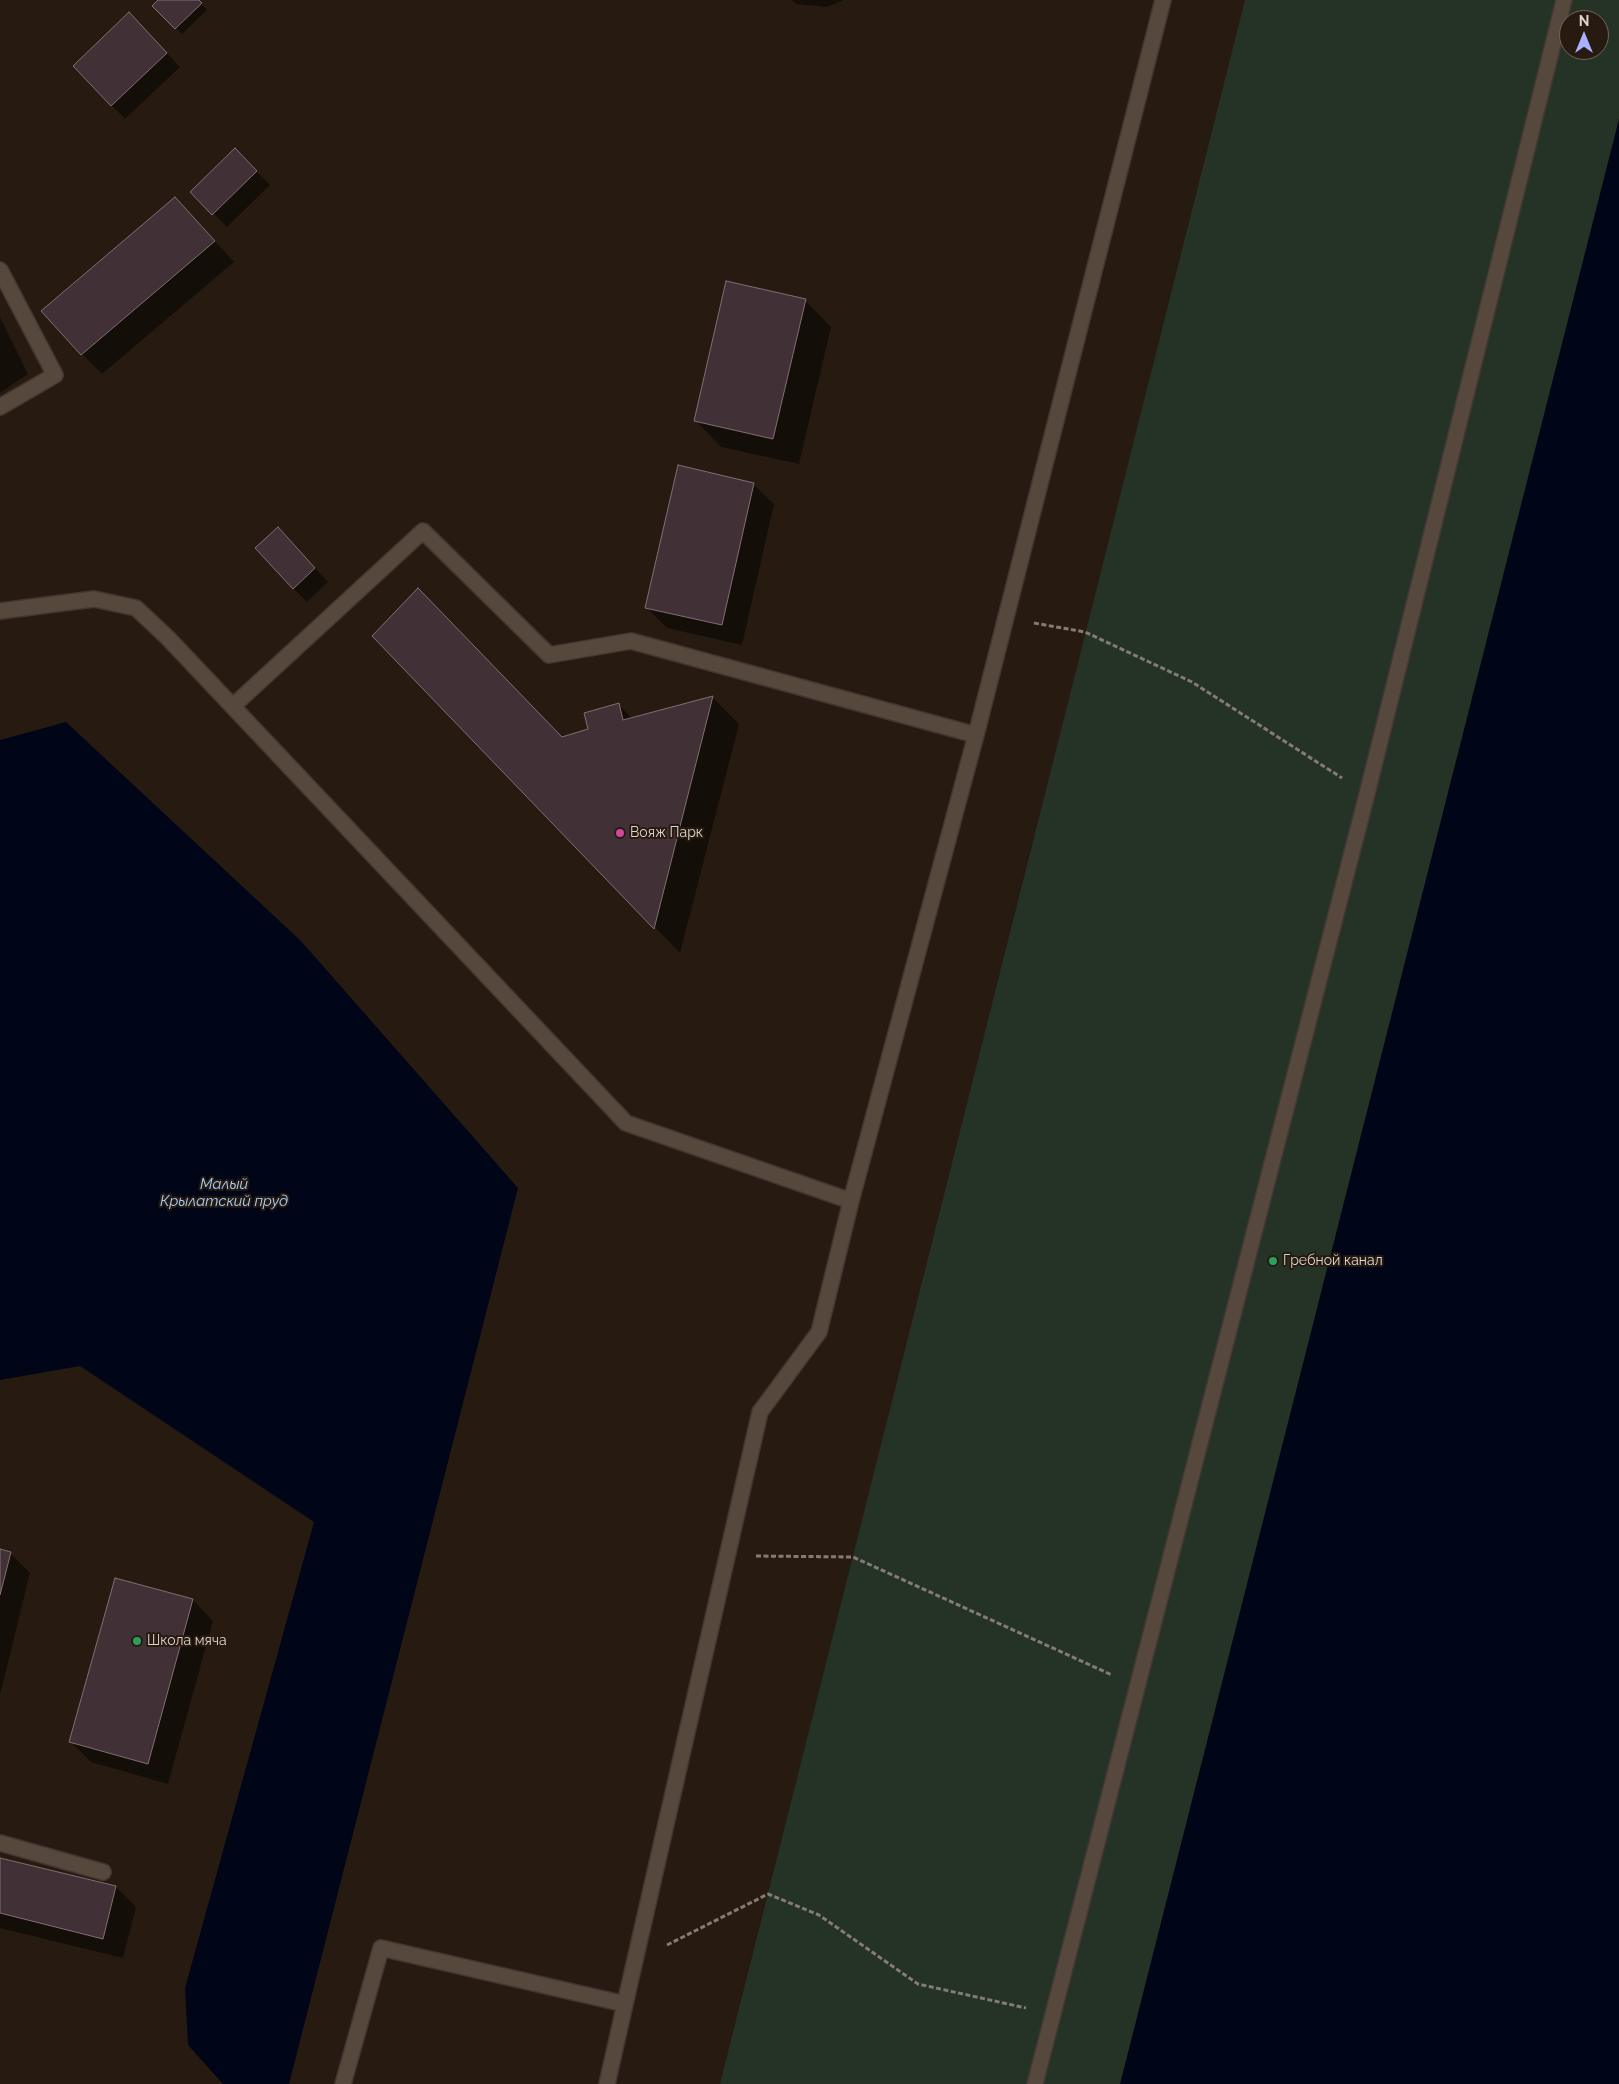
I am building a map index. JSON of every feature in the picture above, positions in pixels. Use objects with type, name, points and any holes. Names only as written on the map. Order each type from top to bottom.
[{"type":"lane","points":[[608,2084],[760,1412],[819,1332],[851,1201],[976,735],[1163,0]]},
{"type":"lane","points":[[1035,2084],[1367,794],[1564,0]]},
{"type":"lane","points":[[0,270],[55,375],[0,408]]},
{"type":"lane","points":[[233,706],[423,531],[549,655],[631,641],[976,735]]},
{"type":"lane","points":[[0,611],[94,599],[136,608],[168,638],[233,706],[626,1123],[851,1201]]},
{"type":"lane","points":[[0,1843],[103,1872]]},
{"type":"lane","points":[[342,2084],[381,1948],[625,2004]]},
{"type":"path","points":[[1006,618],[1085,632],[1192,682],[1367,794]]},
{"type":"path","points":[[728,1555],[853,1557],[1137,1687]]},
{"type":"path","points":[[635,1961],[768,1894],[819,1915],[918,1984],[1053,2014]]},
{"type":"green space","name":"Гребной канал","points":[[1245,0],[1619,0],[1619,2084],[720,2084]]},
{"type":"water","name":"Гребной канал","points":[[1619,119],[1619,2084],[1120,2084]]},
{"type":"water","name":"Малый Крылатский пруд","points":[[66,722],[301,941],[518,1188],[289,2084],[223,2084],[188,2045],[185,1988],[314,1522],[80,1366],[0,1380],[0,740]]},
{"type":"building","points":[[158,0],[199,0],[202,3],[175,29],[152,6]]},
{"type":"building","points":[[129,12],[167,53],[111,106],[73,66]]},
{"type":"building","points":[[235,148],[257,171],[212,215],[190,192]]},
{"type":"building","points":[[175,197],[215,241],[81,355],[41,311]]},
{"type":"building","points":[[726,281],[806,299],[773,439],[694,421]]},
{"type":"building","points":[[678,465],[754,483],[722,625],[645,608]]},
{"type":"building","points":[[278,527],[315,568],[293,589],[255,548]]},
{"type":"building","name":"Вояж Парк","points":[[418,588],[562,737],[588,729],[584,713],[619,703],[623,720],[713,696],[654,929],[372,636]]},
{"type":"building","points":[[0,1549],[11,1552],[0,1595]]},
{"type":"building","points":[[115,1578],[193,1599],[148,1764],[69,1742]]},
{"type":"building","points":[[0,1858],[116,1886],[103,1939],[0,1913]]},
{"type":"place","name":"Вояж Парк","points":[[620,833]]},
{"type":"place","name":"Гребной канал","points":[[1273,1261]]},
{"type":"place","name":"Школа мяча","points":[[137,1641]]}]
